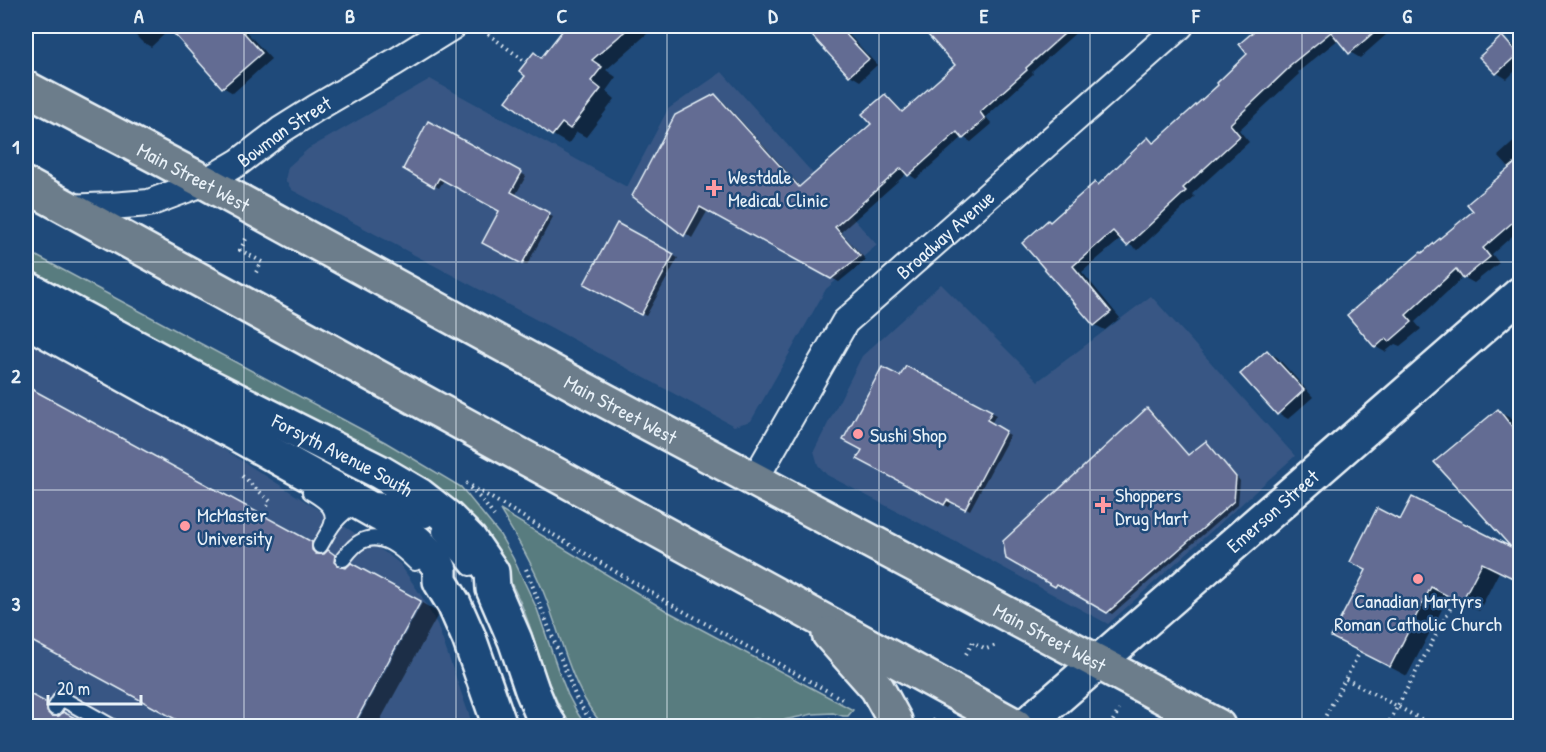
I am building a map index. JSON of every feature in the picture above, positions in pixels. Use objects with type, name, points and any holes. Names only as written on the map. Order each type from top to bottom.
[{"type":"main road","name":"Main Street West","points":[[26,88],[205,182],[580,387],[1218,726]]},
{"type":"main road","points":[[26,185],[1016,726]]},
{"type":"main road","points":[[814,617],[877,688],[896,726]]},
{"type":"street","name":"Bowman Street","points":[[67,207],[149,202],[205,182],[239,162],[281,130],[453,26]]},
{"type":"street","name":"Broadway Avenue","points":[[755,479],[844,322],[1180,26]]},
{"type":"street","name":"Forsyth Avenue South","points":[[26,288],[168,364],[380,472],[435,507],[470,540],[492,572],[493,589],[515,640],[532,690],[550,726]]},
{"type":"street","name":"Emerson Street","points":[[1025,726],[1521,294]]},
{"type":"street","name":"Forsyth Avenue South","points":[[26,320],[285,468],[361,504],[400,528],[417,542],[437,563],[440,580],[469,638],[500,726]]},
{"type":"lane","points":[[300,487],[323,501],[332,510],[334,520],[320,546]]},
{"type":"lane","points":[[331,527],[345,512],[374,500],[404,505],[443,535],[484,584],[493,589]]},
{"type":"lane","points":[[343,559],[360,542],[380,538],[398,548],[423,573],[440,580]]},
{"type":"lane","points":[[55,708],[61,698],[111,726]]},
{"type":"path","points":[[488,34],[526,62]]},
{"type":"path","points":[[247,238],[240,250],[262,262],[255,274]]},
{"type":"path","points":[[466,483],[672,605],[844,700]]},
{"type":"path","points":[[1387,726],[1452,605]]},
{"type":"path","points":[[966,654],[973,642],[986,649],[1003,643]]},
{"type":"path","points":[[1320,726],[1360,652]]},
{"type":"path","points":[[1346,679],[1432,725]]},
{"type":"path","points":[[931,726],[936,715]]},
{"type":"path","points":[[781,726],[823,720],[851,726]]},
{"type":"path","points":[[751,726],[756,726]]},
{"type":"shaded area","points":[[722,72],[877,245],[826,289],[751,421],[734,426],[292,190],[285,180],[288,167],[308,149],[430,79],[627,187],[668,109]]},
{"type":"shaded area","points":[[941,284],[1038,381],[1151,296],[1295,456],[1108,624],[827,475],[818,465],[814,451],[862,356]]},
{"type":"shaded area","name":"McMaster University","points":[[26,335],[177,419],[400,564],[437,624],[473,726],[26,726]]},
{"type":"green space","points":[[31,253],[385,442],[461,487],[500,535],[513,558],[537,609],[568,695],[586,726],[571,726],[564,714],[546,676],[514,588],[475,530],[26,278],[26,263]]},
{"type":"green space","points":[[500,510],[667,611],[853,710],[848,716],[833,713],[813,714],[774,722],[756,719],[740,721],[724,726],[604,726],[583,697],[541,585]]},
{"type":"building","points":[[167,26],[238,26],[262,53],[222,88]]},
{"type":"building","points":[[566,26],[631,26],[592,60],[602,67],[591,81],[601,89],[570,129],[562,123],[552,136],[506,101],[525,76],[519,71],[534,52],[541,58]]},
{"type":"building","points":[[803,26],[838,26],[869,59],[849,76]]},
{"type":"building","points":[[920,26],[1073,26],[980,112],[985,119],[963,139],[957,132],[908,176],[901,168],[835,227],[860,256],[831,279],[700,207],[684,236],[632,196],[675,115],[715,94],[799,187],[871,124],[862,114],[885,94],[902,112],[955,65]]},
{"type":"building","points":[[1260,26],[1381,26],[1349,54],[1331,32],[1289,66],[1230,124],[1240,136],[1183,188],[1186,191],[1127,246],[1113,231],[1073,266],[1111,312],[1094,326],[1022,243],[1048,220],[1050,222],[1095,182],[1098,185],[1148,137],[1153,143],[1156,141],[1218,85],[1217,83],[1247,54],[1239,44]]},
{"type":"building","points":[[1502,36],[1518,54],[1496,74],[1479,57]]},
{"type":"building","points":[[428,121],[522,172],[511,192],[550,213],[522,264],[482,243],[499,211],[439,178],[434,187],[403,169]]},
{"type":"building","points":[[1521,158],[1521,215],[1483,248],[1490,257],[1463,279],[1456,269],[1406,315],[1412,322],[1389,342],[1386,338],[1375,348],[1347,315],[1473,211],[1467,204]]},
{"type":"building","points":[[617,223],[674,254],[641,315],[584,284]]},
{"type":"building","points":[[1267,350],[1304,390],[1277,415],[1240,374]]},
{"type":"building","points":[[906,366],[992,411],[987,420],[1006,431],[965,509],[947,500],[944,505],[857,459],[862,450],[843,440],[882,367],[900,376]]},
{"type":"building","name":"McMaster University","points":[[26,386],[312,542],[312,550],[316,554],[324,554],[328,550],[335,555],[334,562],[338,566],[346,568],[351,563],[421,601],[353,726],[188,726],[26,638]]},
{"type":"building","points":[[1147,408],[1188,455],[1206,441],[1236,477],[1234,501],[1107,613],[1057,584],[1055,587],[1006,559],[1003,541]]},
{"type":"building","name":"Canadian Martyrs Roman Catholic Church","points":[[1498,409],[1521,438],[1521,582],[1482,563],[1461,603],[1431,587],[1390,667],[1331,637],[1366,570],[1350,562],[1377,508],[1400,520],[1412,497],[1511,547],[1434,462]]},
{"type":"building","points":[[26,692],[47,703],[47,712],[51,716],[59,716],[63,712],[91,726],[26,726]]},
{"type":"place","name":"Westdale Medical Clinic","points":[[714,188]]},
{"type":"place","name":"Sushi Shop","points":[[858,434]]},
{"type":"place","name":"Shoppers Drug Mart","points":[[1103,505]]},
{"type":"place","name":"McMaster University","points":[[185,526]]},
{"type":"place","name":"Canadian Martyrs Roman Catholic Church","points":[[1418,579]]}]
